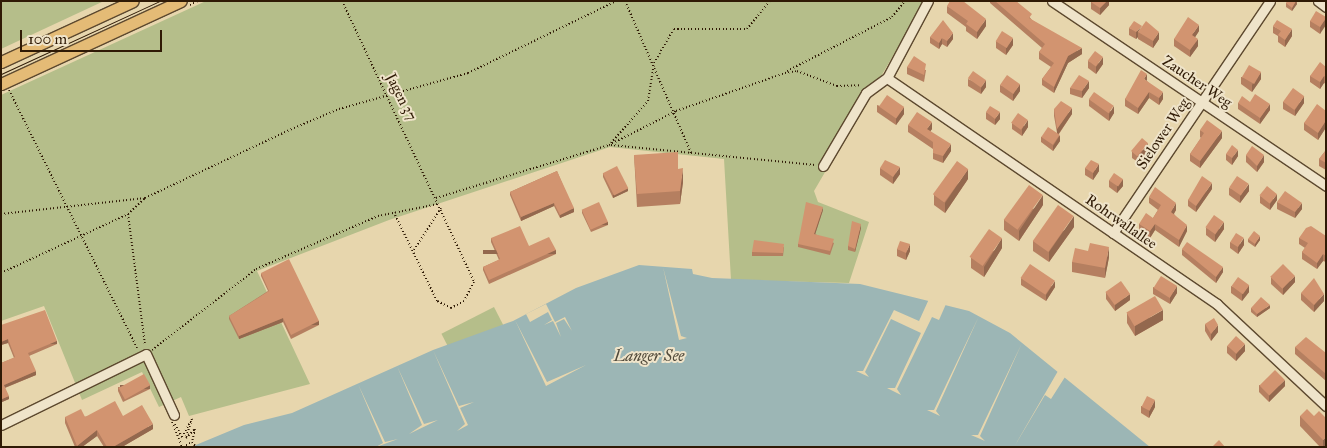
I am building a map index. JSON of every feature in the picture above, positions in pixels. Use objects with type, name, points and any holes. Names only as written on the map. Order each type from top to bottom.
[{"type":"main road","points":[[1,62],[133,1]]},
{"type":"main road","points":[[5,86],[181,1]]},
{"type":"street","points":[[822,166],[866,93],[887,78],[928,1]]},
{"type":"street","name":"Zaucher Weg","points":[[1052,1],[1326,186]]},
{"type":"street","name":"Sielower Weg","points":[[1113,233],[1270,1]]},
{"type":"street","points":[[1318,1],[1326,7]]},
{"type":"street","name":"Rohrwallallee","points":[[887,78],[1237,320],[1326,406]]},
{"type":"street","points":[[1,425],[144,356],[174,422]]},
{"type":"path","name":"Jagen 37","points":[[342,1],[441,208],[474,282],[472,292],[451,308],[437,301],[414,250]]},
{"type":"path","points":[[1,214],[145,198],[339,109],[468,73],[616,1]]},
{"type":"path","points":[[625,1],[676,111],[691,154]]},
{"type":"path","points":[[610,145],[648,101],[654,63],[674,29],[747,29],[770,1]]},
{"type":"path","points":[[436,198],[610,145],[676,111],[785,73],[892,17],[905,1]]},
{"type":"path","points":[[785,73],[797,71],[837,86],[868,84]]},
{"type":"path","points":[[5,86],[144,356]]},
{"type":"path","points":[[610,145],[822,166]]},
{"type":"path","points":[[1,273],[128,214],[145,198]]},
{"type":"path","points":[[144,356],[256,269],[322,238],[394,213],[438,204]]},
{"type":"path","points":[[394,213],[414,250],[441,208]]},
{"type":"path","points":[[128,214],[144,356]]},
{"type":"path","points":[[174,422],[182,436],[192,419],[186,438],[195,429],[192,442]]},
{"type":"path","points":[[174,422],[182,447],[192,442]]},
{"type":"path","points":[[192,442],[196,447]]},
{"type":"green space","points":[[1,1],[104,1],[1,49]]},
{"type":"green space","points":[[206,1],[925,1],[814,191],[818,202],[869,222],[849,283],[731,280],[724,159],[610,147],[389,220],[257,271],[310,384],[189,416],[181,397],[159,407],[142,372],[82,400],[44,306],[1,321],[1,95]]},
{"type":"green space","points":[[494,307],[503,325],[451,352],[441,334]]},
{"type":"water","name":"Langer See","points":[[639,265],[692,269],[693,274],[712,278],[860,284],[969,311],[1010,333],[1150,447],[191,447],[244,425],[292,413],[433,350],[513,321],[576,288]]},
{"type":"pier","points":[[663,267],[681,336],[687,338],[679,340]]},
{"type":"pier","points":[[929,299],[946,304],[939,320],[932,317],[897,389],[901,395],[887,388],[895,388],[921,333],[891,319],[865,372],[869,377],[856,371],[863,371],[894,310],[919,321]]},
{"type":"pier","points":[[546,304],[555,322],[565,317],[572,331],[564,319],[556,323],[561,337],[553,321],[544,325],[552,320],[548,312],[530,322],[526,314]]},
{"type":"pier","points":[[979,316],[936,411],[940,416],[927,410],[934,410]]},
{"type":"pier","points":[[515,320],[547,382],[586,365],[546,386]]},
{"type":"pier","points":[[1022,343],[980,436],[985,441],[971,435],[978,435]]},
{"type":"pier","points":[[433,350],[459,406],[474,402],[460,408],[468,425],[457,431],[465,424]]},
{"type":"pier","points":[[397,366],[424,424],[438,420],[409,434],[422,425]]},
{"type":"pier","points":[[1058,371],[1065,377],[1051,399],[1045,395],[1014,447]]},
{"type":"pier","points":[[358,384],[385,442],[398,439],[376,447],[383,443]]},
{"type":"building","points":[[950,1],[963,1],[986,19],[977,32],[966,24],[968,21],[947,6]]},
{"type":"building","points":[[995,1],[1016,1],[1032,14],[1029,18],[1082,48],[1068,56],[1054,87],[1042,79],[1054,63],[1039,52],[1045,44]]},
{"type":"building","points":[[1092,1],[1107,1],[1100,8]]},
{"type":"building","points":[[1287,1],[1296,1],[1292,8],[1286,3]]},
{"type":"building","points":[[1316,11],[1326,17],[1320,27],[1310,21]]},
{"type":"building","points":[[1188,17],[1199,25],[1192,35],[1198,39],[1190,50],[1174,39]]},
{"type":"building","points":[[943,20],[953,33],[947,41],[942,38],[939,43],[930,37]]},
{"type":"building","points":[[1277,20],[1292,29],[1285,40],[1278,35],[1281,31],[1273,26]]},
{"type":"building","points":[[1134,21],[1142,26],[1136,32],[1129,28]]},
{"type":"building","points":[[1146,21],[1159,32],[1153,41],[1138,32]]},
{"type":"building","points":[[1002,31],[1013,38],[1007,48],[996,41]]},
{"type":"building","points":[[1095,51],[1103,57],[1096,67],[1088,61]]},
{"type":"building","points":[[914,56],[926,64],[924,75],[907,67]]},
{"type":"building","points":[[1320,62],[1326,67],[1326,77],[1324,76],[1320,82],[1310,76]]},
{"type":"building","points":[[1249,65],[1261,72],[1254,84],[1242,77]]},
{"type":"building","points":[[1141,70],[1147,74],[1144,79],[1163,92],[1159,98],[1149,92],[1138,108],[1125,99]]},
{"type":"building","points":[[973,71],[986,80],[981,88],[968,78]]},
{"type":"building","points":[[1007,75],[1020,84],[1013,94],[1000,85]]},
{"type":"building","points":[[1079,75],[1089,81],[1082,91],[1070,88]]},
{"type":"building","points":[[1293,88],[1304,96],[1294,110],[1283,102]]},
{"type":"building","points":[[1094,92],[1114,106],[1108,113],[1089,99]]},
{"type":"building","points":[[1255,94],[1270,104],[1260,118],[1238,103],[1242,96],[1250,102]]},
{"type":"building","points":[[887,95],[904,107],[896,119],[879,106]]},
{"type":"building","points":[[1061,101],[1072,108],[1057,129],[1054,109]]},
{"type":"building","points":[[1317,104],[1326,111],[1326,122],[1318,133],[1304,123]]},
{"type":"building","points":[[990,106],[1000,112],[995,119],[986,112]]},
{"type":"building","points":[[917,112],[932,122],[927,129],[951,144],[943,156],[933,153],[933,142],[908,125]]},
{"type":"building","points":[[1018,113],[1028,120],[1021,130],[1011,123]]},
{"type":"building","points":[[1207,120],[1222,131],[1200,161],[1190,154],[1204,133],[1200,130]]},
{"type":"building","points":[[1048,127],[1060,135],[1053,145],[1041,137]]},
{"type":"building","points":[[1142,138],[1148,143],[1137,156],[1131,151]]},
{"type":"building","points":[[1232,145],[1238,150],[1232,158],[1226,154]]},
{"type":"building","points":[[1252,146],[1264,155],[1257,166],[1246,155]]},
{"type":"building","points":[[1326,150],[1326,163],[1319,159]]},
{"type":"building","points":[[678,152],[678,169],[683,168],[680,191],[637,194],[634,155]]},
{"type":"building","points":[[885,160],[900,167],[893,177],[880,168]]},
{"type":"building","points":[[1091,160],[1099,164],[1093,173],[1085,168]]},
{"type":"building","points":[[957,161],[968,169],[944,202],[933,194]]},
{"type":"building","points":[[617,166],[628,188],[614,196],[603,173]]},
{"type":"building","points":[[557,171],[574,208],[560,215],[554,203],[521,217],[510,192]]},
{"type":"building","points":[[1114,173],[1123,179],[1118,187],[1109,180]]},
{"type":"building","points":[[1202,176],[1212,183],[1196,206],[1188,200]]},
{"type":"building","points":[[1237,176],[1249,184],[1241,195],[1229,188]]},
{"type":"building","points":[[1029,185],[1043,195],[1017,230],[1004,220]]},
{"type":"building","points":[[1267,186],[1277,194],[1270,204],[1259,195]]},
{"type":"building","points":[[1155,187],[1176,203],[1171,212],[1187,225],[1179,240],[1155,224],[1150,231],[1139,224],[1146,213],[1153,218],[1161,205],[1149,197]]},
{"type":"building","points":[[1285,191],[1302,203],[1295,212],[1277,202]]},
{"type":"building","points":[[599,202],[608,222],[591,230],[582,210]]},
{"type":"building","points":[[806,202],[823,207],[814,234],[834,239],[830,251],[798,244]]},
{"type":"building","points":[[1058,205],[1074,216],[1048,252],[1033,241]]},
{"type":"building","points":[[1214,215],[1224,222],[1215,234],[1205,227]]},
{"type":"building","points":[[852,221],[861,224],[855,249],[848,246]]},
{"type":"building","points":[[520,226],[529,246],[549,237],[556,250],[489,280],[483,267],[500,259],[491,238]]},
{"type":"building","points":[[1311,226],[1326,236],[1326,256],[1323,254],[1317,263],[1302,252],[1308,243],[1299,238],[1306,228]]},
{"type":"building","points":[[989,229],[1002,238],[983,266],[969,257]]},
{"type":"building","points":[[1254,231],[1260,236],[1255,244],[1248,239]]},
{"type":"building","points":[[1236,233],[1244,238],[1238,247],[1230,242]]},
{"type":"building","points":[[754,240],[784,244],[783,253],[752,252]]},
{"type":"building","points":[[900,241],[910,244],[906,253],[897,249]]},
{"type":"building","points":[[1187,242],[1223,267],[1216,277],[1182,249]]},
{"type":"building","points":[[1090,243],[1109,247],[1105,268],[1072,262],[1075,248],[1088,251]]},
{"type":"building","points":[[289,259],[319,321],[291,335],[283,318],[239,336],[229,316],[269,291],[261,273]]},
{"type":"building","points":[[1030,264],[1055,281],[1045,295],[1020,278]]},
{"type":"building","points":[[1283,264],[1295,276],[1282,289],[1270,277]]},
{"type":"building","points":[[1161,276],[1177,286],[1170,298],[1154,288]]},
{"type":"building","points":[[1238,277],[1249,285],[1243,294],[1232,286]]},
{"type":"building","points":[[1314,278],[1324,294],[1314,305],[1301,293]]},
{"type":"building","points":[[1121,281],[1130,294],[1115,305],[1105,292]]},
{"type":"building","points":[[1155,296],[1163,310],[1134,326],[1126,313]]},
{"type":"building","points":[[1261,297],[1270,305],[1257,314],[1251,308]]},
{"type":"building","points":[[45,310],[57,341],[28,353],[36,371],[4,385],[9,396],[2,399],[1,363],[15,357],[8,339],[1,342],[1,325]]},
{"type":"building","points":[[1214,318],[1218,325],[1211,334],[1205,324]]},
{"type":"building","points":[[1236,336],[1245,344],[1236,354],[1227,346]]},
{"type":"building","points":[[1306,337],[1326,353],[1326,374],[1295,347]]},
{"type":"building","points":[[1275,370],[1285,380],[1269,395],[1259,386]]},
{"type":"building","points":[[144,374],[150,385],[125,399],[119,388]]},
{"type":"building","points":[[1147,396],[1155,400],[1150,411],[1142,407]]},
{"type":"building","points":[[115,401],[123,416],[142,405],[153,424],[113,447],[107,447],[97,430],[77,446],[65,417],[81,409],[85,417]]},
{"type":"building","points":[[1307,409],[1314,416],[1319,411],[1326,418],[1326,437],[1323,440],[1300,416]]},
{"type":"building","points":[[1219,440],[1225,447],[1212,447]]},
{"type":"tram line","points":[[1,74],[160,1]]}]
